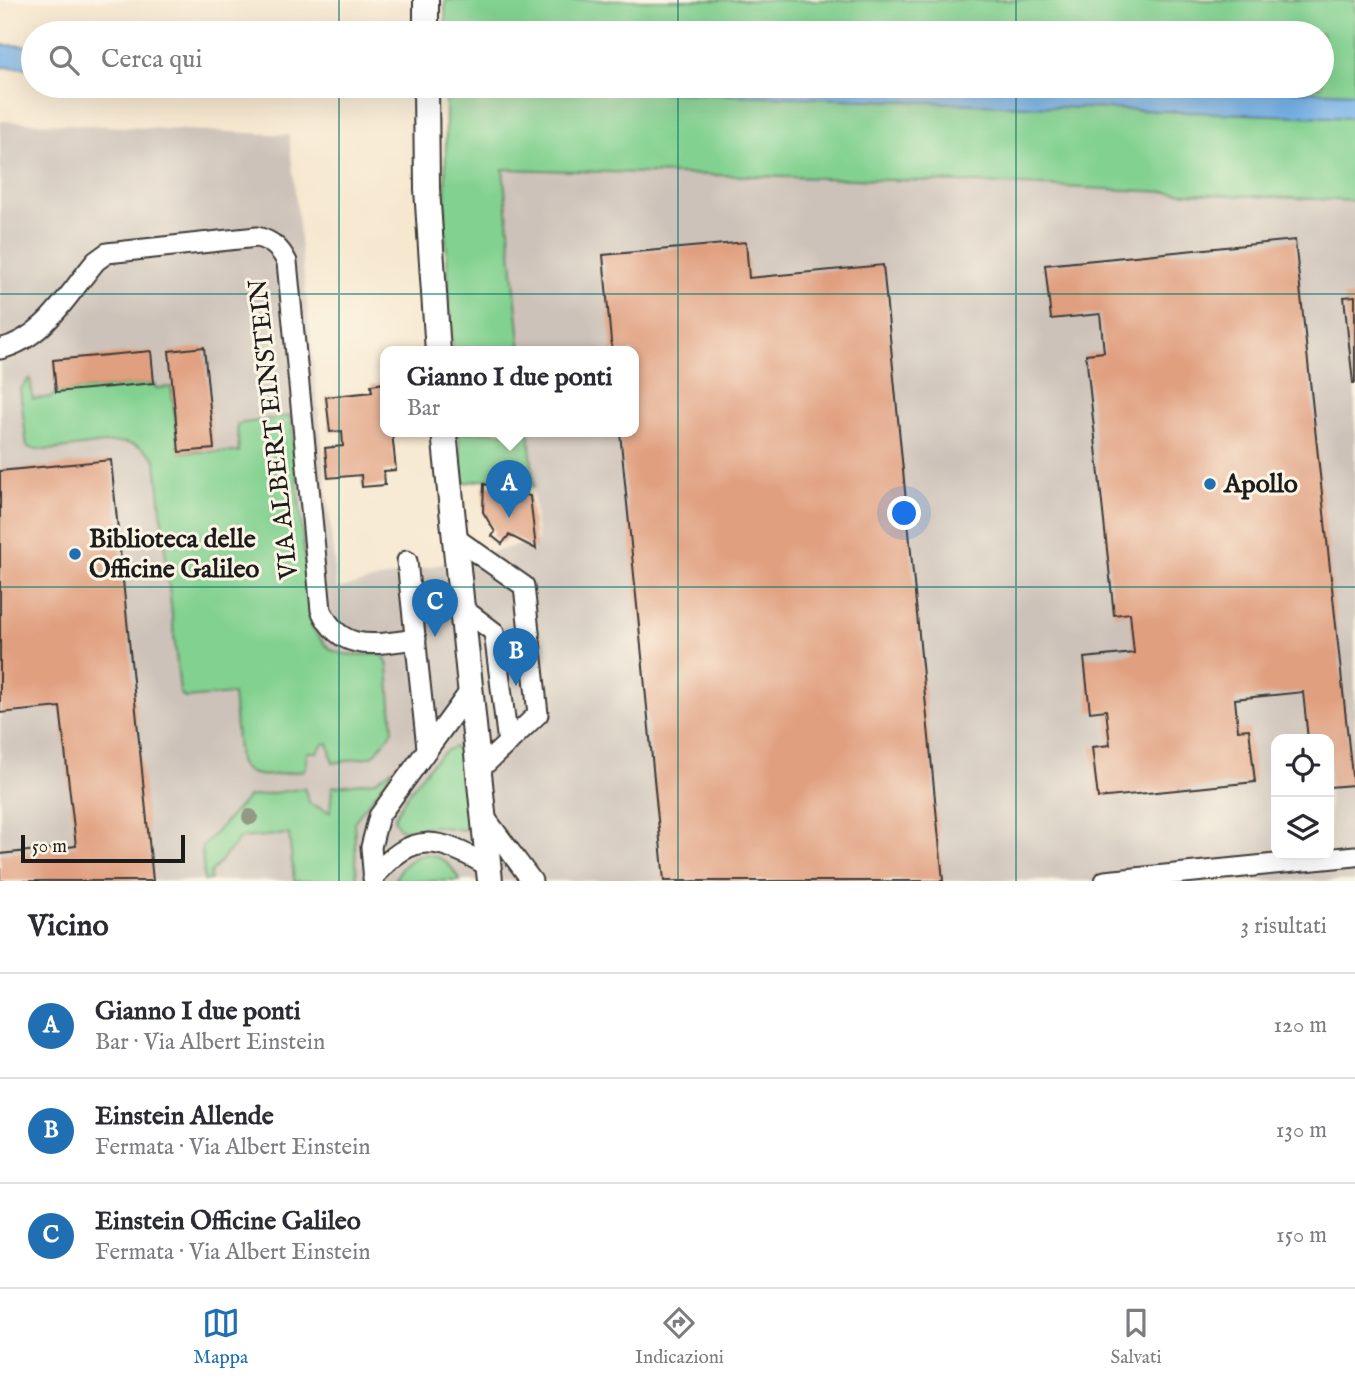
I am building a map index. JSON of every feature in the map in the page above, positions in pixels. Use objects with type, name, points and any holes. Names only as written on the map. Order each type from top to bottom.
[{"type":"street","points":[[426,0],[426,21]]},
{"type":"street","points":[[426,98],[427,189],[438,346]]},
{"type":"street","name":"VIA ALBERT EINSTEIN","points":[[0,349],[26,341],[38,331],[96,261],[107,253],[257,237],[281,249],[287,262],[321,610],[328,626],[351,641],[368,645],[416,639]]},
{"type":"street","points":[[444,437],[489,874]]},
{"type":"street","points":[[454,537],[524,586],[538,714],[478,771]]},
{"type":"street","points":[[407,561],[427,748]]},
{"type":"street","points":[[461,607],[494,632],[508,743]]},
{"type":"street","points":[[373,880],[371,847],[379,816],[470,691]]},
{"type":"street","points":[[483,816],[532,881]]},
{"type":"street","points":[[373,880],[387,862],[413,843],[442,844],[489,874]]},
{"type":"street","points":[[1105,881],[1355,856]]},
{"type":"shaded area","points":[[0,121],[289,135],[337,589],[537,541],[529,437],[639,437],[639,346],[520,346],[502,169],[958,182],[1355,201],[1355,881],[0,881]]},
{"type":"green space","points":[[445,0],[1355,0],[1355,201],[958,182],[503,169],[520,346],[453,346],[445,229],[446,98],[1334,98],[1334,21],[445,21]]},
{"type":"green space","points":[[30,378],[33,399],[52,397],[56,392],[154,383],[156,388],[171,387],[180,452],[239,452],[237,424],[291,416],[311,626],[319,638],[333,650],[347,654],[384,656],[388,666],[393,731],[373,756],[333,763],[328,743],[323,744],[317,752],[307,752],[306,768],[301,771],[267,776],[244,769],[239,762],[233,694],[185,698],[180,693],[156,461],[145,449],[114,442],[43,450],[27,447],[20,389]]},
{"type":"green space","points":[[459,437],[529,437],[534,487],[494,478],[464,483]]},
{"type":"green space","points":[[456,747],[462,757],[469,825],[465,830],[434,826],[400,830],[394,819],[412,789],[430,765],[449,749]]},
{"type":"green space","points":[[395,767],[354,822],[357,881],[294,881],[289,834],[240,838],[210,874],[211,880],[204,881],[202,847],[248,797],[304,788],[310,804],[330,812],[332,787],[375,781]]},
{"type":"green space","points":[[426,854],[446,863],[459,881],[395,881],[406,863]]},
{"type":"water","points":[[0,45],[21,46],[21,68],[0,67]]},
{"type":"water","points":[[1334,92],[1355,93],[1355,118],[815,98],[1334,98]]},
{"type":"building","name":"Apollo","points":[[1295,240],[1353,785],[1334,787],[1334,734],[1307,734],[1303,692],[1235,699],[1238,730],[1249,729],[1255,782],[1098,798],[1092,747],[1110,745],[1106,710],[1090,712],[1084,658],[1134,653],[1130,613],[1114,615],[1086,354],[1104,352],[1100,314],[1051,319],[1045,265]]},
{"type":"building","points":[[746,242],[749,278],[883,265],[943,881],[664,881],[620,437],[639,437],[639,346],[611,346],[603,255]]},
{"type":"building","points":[[1355,296],[1355,383],[1353,383],[1344,297]]},
{"type":"building","points":[[204,347],[214,449],[179,452],[169,351]]},
{"type":"building","points":[[151,351],[154,383],[56,392],[53,360]]},
{"type":"building","points":[[380,384],[380,437],[393,437],[396,470],[384,471],[385,485],[362,487],[361,475],[328,478],[325,448],[343,446],[342,431],[330,432],[326,397],[372,392],[371,385]]},
{"type":"building","points":[[111,460],[153,881],[0,881],[0,854],[76,846],[60,707],[0,713],[0,471]]},
{"type":"building","points":[[484,484],[530,496],[536,549],[509,535],[502,544],[492,536],[495,532],[483,512]]},
{"type":"place","name":"Apollo","points":[[1210,484]]},
{"type":"place","name":"Gianno I due ponti","points":[[509,518]]},
{"type":"place","name":"Biblioteca delle Officine Galileo","points":[[75,554]]},
{"type":"place","name":"Einstein Officine Galileo","points":[[435,637]]},
{"type":"place","name":"Einstein Allende","points":[[516,686]]}]
